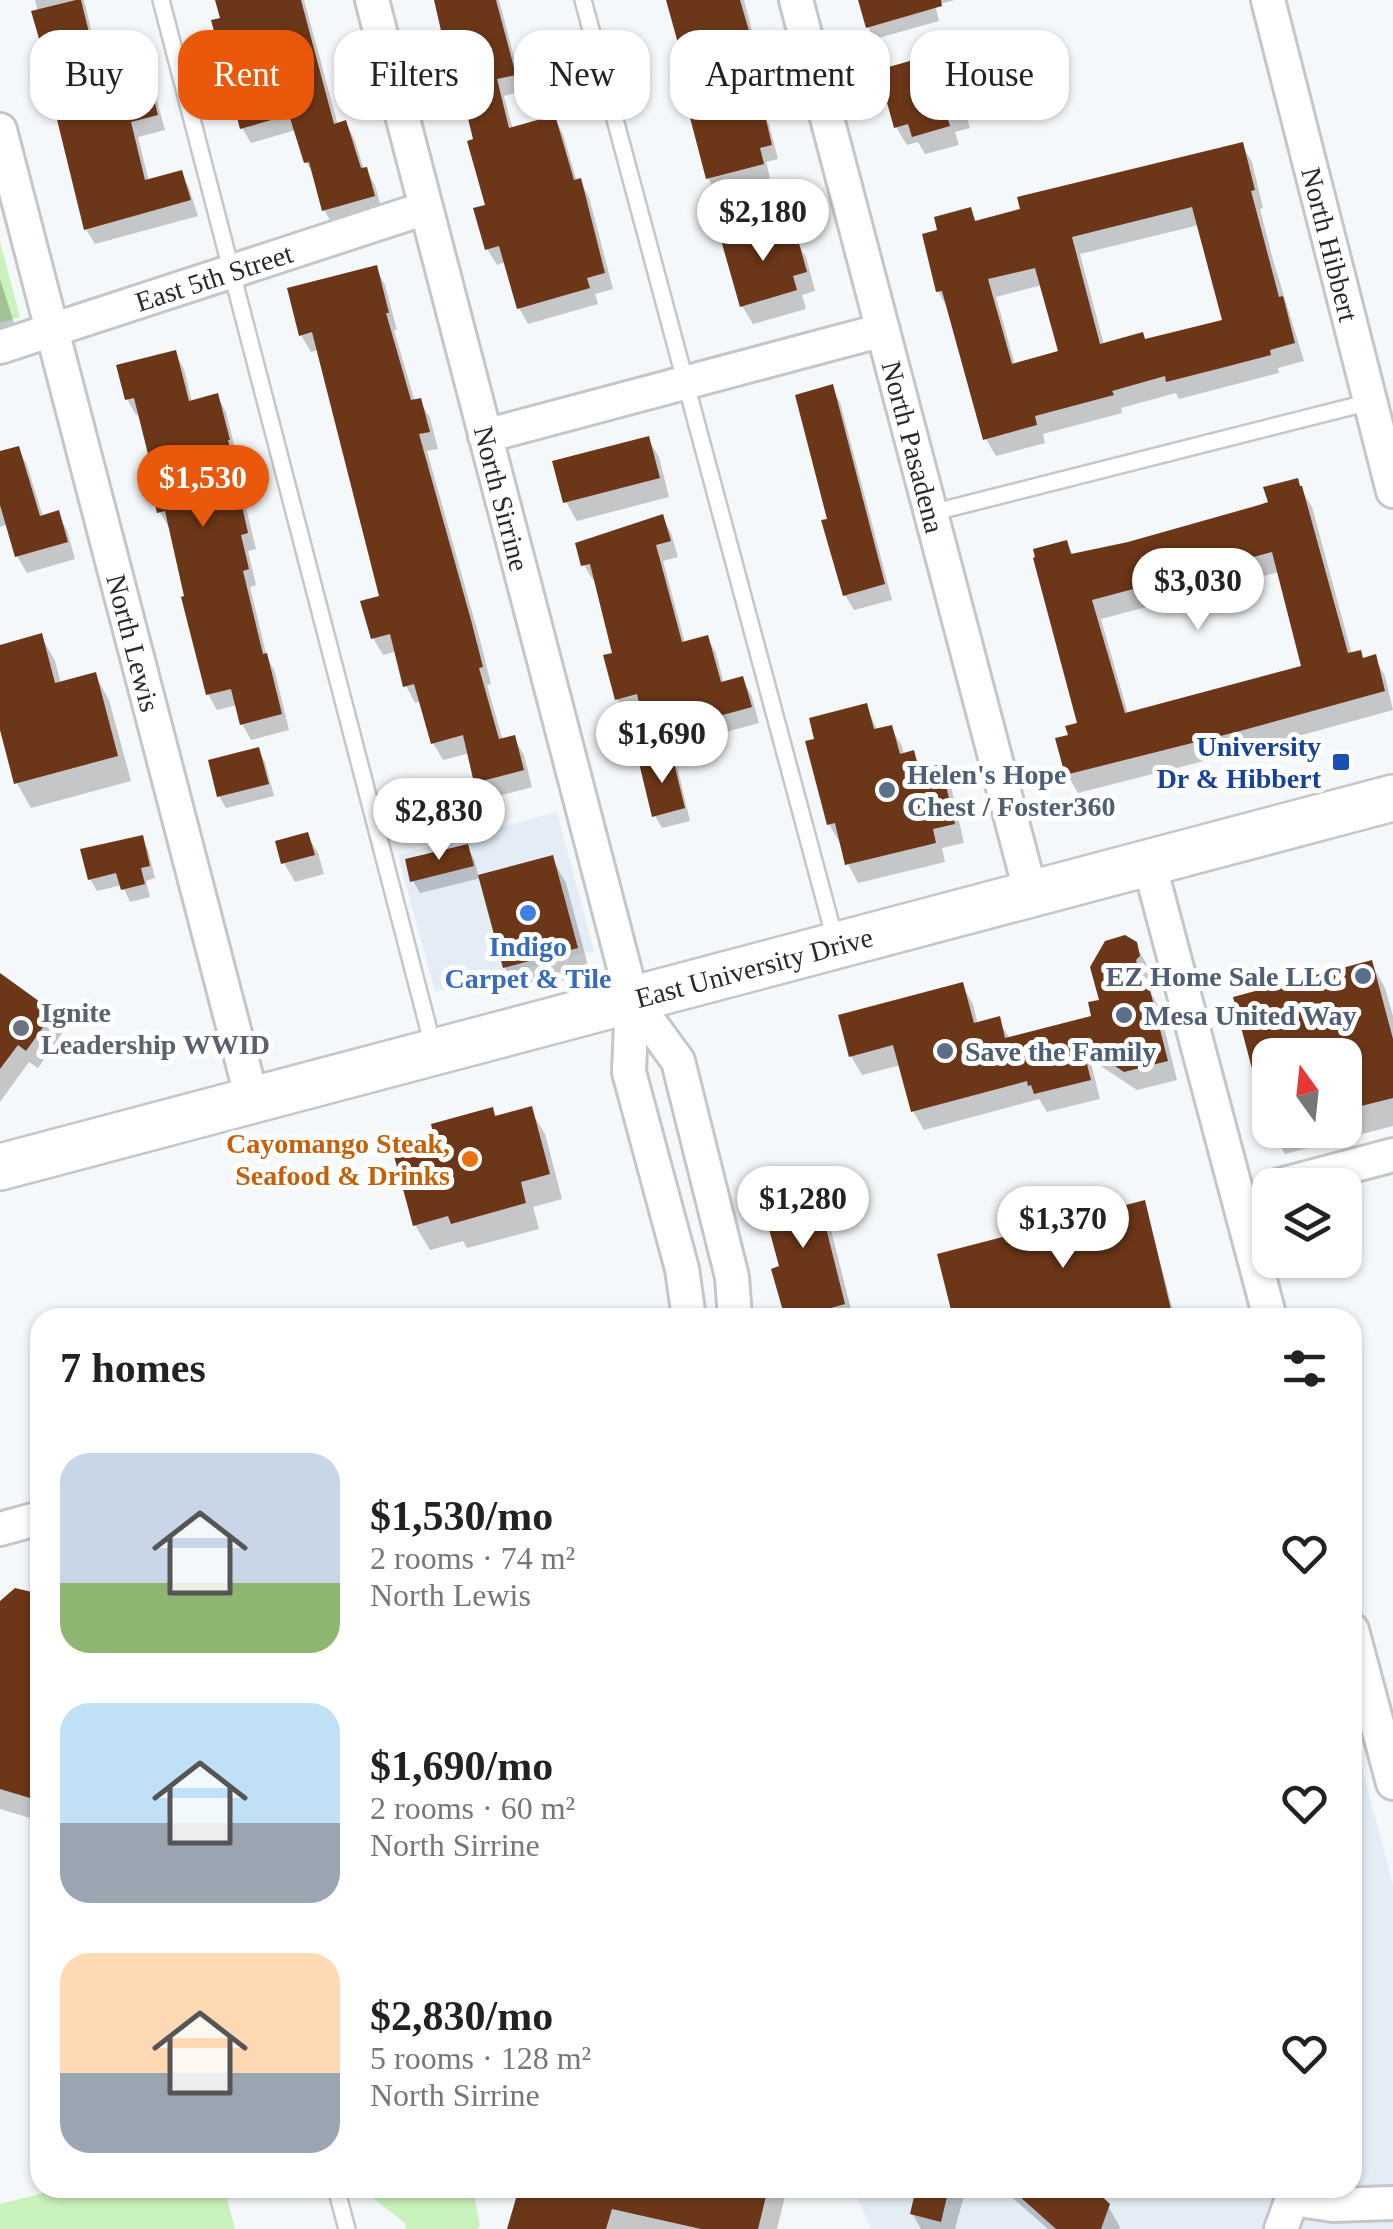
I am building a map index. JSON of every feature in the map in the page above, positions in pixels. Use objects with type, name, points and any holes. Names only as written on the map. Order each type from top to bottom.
[{"type":"main road","name":"East University Drive","points":[[0,1166],[1393,798]]},
{"type":"street","name":"North Sirrine","points":[[372,0],[632,998]]},
{"type":"street","name":"North Pasadena","points":[[796,0],[1032,894]]},
{"type":"street","name":"North Hibbert","points":[[1268,0],[1393,491]]},
{"type":"street","name":"North Lewis","points":[[0,130],[252,1100]]},
{"type":"street","name":"East 5th Street","points":[[0,347],[426,208]]},
{"type":"street","points":[[486,436],[883,330]]},
{"type":"street","points":[[1148,863],[1267,1308]]},
{"type":"street","points":[[632,998],[629,1072],[682,1269],[688,1308]]},
{"type":"street","points":[[632,998],[678,1060],[732,1277],[734,1308]]},
{"type":"street","points":[[1344,1168],[1393,1155]]},
{"type":"street","points":[[1238,1196],[1252,1192]]},
{"type":"street","points":[[0,1529],[30,1521]]},
{"type":"street","points":[[1362,1667],[1393,1783]]},
{"type":"street","points":[[1288,2205],[1393,2203]]},
{"type":"lane","points":[[161,0],[434,1050]]},
{"type":"lane","points":[[584,0],[836,945]]},
{"type":"lane","points":[[931,513],[1370,402]]},
{"type":"lane","points":[[339,2198],[347,2229]]},
{"type":"shaded area","points":[[557,812],[594,951],[435,992],[398,855]]},
{"type":"shaded area","points":[[1362,1767],[1393,1885],[1393,2229],[871,2229],[857,2198],[1362,2198]]},
{"type":"green space","points":[[0,241],[20,317],[0,323]]},
{"type":"green space","points":[[30,2196],[227,2198],[235,2229],[0,2229],[0,2204]]},
{"type":"green space","points":[[373,2198],[476,2198],[478,2229],[405,2229],[406,2224]]},
{"type":"building","points":[[81,0],[88,30],[36,30],[31,11]]},
{"type":"building","points":[[215,0],[301,0],[309,30],[214,30],[211,20],[220,18]]},
{"type":"building","points":[[434,0],[496,0],[514,68],[514,75],[497,79],[509,128],[537,120],[556,120],[574,180],[581,178],[605,273],[587,278],[590,288],[517,309],[499,246],[485,250],[473,208],[485,205],[467,141],[473,139],[468,120],[494,120],[494,30],[441,30]]},
{"type":"building","points":[[666,0],[740,0],[749,30],[674,30]]},
{"type":"building","points":[[858,0],[941,0],[942,6],[866,28]]},
{"type":"building","points":[[314,49],[334,124],[346,120],[361,168],[367,167],[375,196],[322,211],[309,162],[304,163],[291,120],[314,120]]},
{"type":"building","points":[[910,61],[910,120],[948,120],[950,126],[912,137],[908,124],[894,128],[890,114],[890,67]]},
{"type":"building","points":[[57,120],[139,120],[131,122],[145,180],[182,170],[191,200],[84,230]]},
{"type":"building","points":[[238,120],[272,120],[240,129]]},
{"type":"building","points":[[691,120],[766,120],[772,145],[760,148],[764,164],[706,179]]},
{"type":"building","points":[[1243,142],[1255,190],[1251,191],[1295,343],[1270,350],[1271,355],[1166,382],[1165,376],[1112,391],[1114,395],[1035,416],[1037,425],[983,440],[942,291],[936,292],[922,234],[937,230],[934,217],[971,207],[975,221],[1020,209],[1017,197]],"holes":[[[1192,207],[1222,320],[1145,339],[1143,332],[1100,344],[1072,237]],[[1035,268],[1058,351],[1012,364],[988,279]]]},
{"type":"building","points":[[780,223],[785,239],[797,236],[807,272],[793,276],[797,290],[740,307],[721,240]]},
{"type":"building","points":[[377,265],[411,400],[421,398],[430,432],[419,434],[471,620],[483,667],[479,668],[499,739],[515,735],[524,770],[474,783],[463,735],[431,744],[414,684],[403,687],[390,634],[371,639],[360,601],[379,596],[312,332],[299,336],[287,288]]},
{"type":"building","points":[[176,350],[189,401],[218,393],[248,533],[241,535],[249,569],[243,571],[282,714],[240,725],[231,689],[206,695],[181,597],[184,596],[165,511],[157,513],[151,487],[156,486],[134,398],[125,400],[116,365]]},
{"type":"building","points":[[833,384],[885,584],[843,596],[821,520],[827,519],[795,395]]},
{"type":"building","points":[[649,436],[660,478],[563,503],[552,461]]},
{"type":"building","points":[[19,446],[40,516],[59,510],[68,542],[15,557],[0,505],[0,451]]},
{"type":"building","points":[[1298,478],[1348,653],[1361,650],[1363,658],[1376,654],[1385,691],[1065,775],[1055,738],[1068,735],[1065,726],[1077,723],[1033,549],[1067,540],[1071,554],[1128,542],[1268,502],[1263,487]],"holes":[[[1272,552],[1301,666],[1125,713],[1092,600]]]},
{"type":"building","points":[[663,514],[671,541],[656,545],[682,642],[708,635],[721,682],[743,676],[752,707],[697,722],[698,729],[648,741],[637,694],[615,700],[603,655],[612,653],[590,564],[581,566],[575,543]]},
{"type":"building","points":[[42,633],[55,683],[96,672],[118,756],[14,784],[0,730],[0,645]]},
{"type":"building","name":"Helen's Hope Chest / Foster360","points":[[867,703],[874,729],[892,725],[900,754],[914,750],[919,770],[941,764],[955,824],[933,829],[936,843],[845,865],[835,823],[827,825],[805,741],[814,739],[809,718]]},
{"type":"building","points":[[259,747],[269,784],[217,797],[208,760]]},
{"type":"building","points":[[672,755],[685,808],[652,817],[639,763]]},
{"type":"building","points":[[308,832],[315,855],[281,864],[275,841]]},
{"type":"building","points":[[143,835],[150,866],[141,868],[145,884],[121,890],[116,873],[88,880],[80,849]]},
{"type":"building","points":[[468,844],[474,866],[410,882],[405,859]]},
{"type":"building","name":"Indigo Carpet & Tile","points":[[553,855],[578,948],[503,968],[478,875]]},
{"type":"building","points":[[1125,935],[1137,942],[1141,981],[1149,986],[1168,1061],[1124,1072],[1082,1044],[1091,1080],[1034,1094],[1027,1081],[911,1112],[893,1045],[849,1057],[838,1015],[963,982],[974,1023],[1000,1016],[1005,1038],[1091,1016],[1088,1002],[1099,1000],[1090,967],[1105,941]]},
{"type":"building","points":[[1372,960],[1393,1039],[1393,1098],[1362,1106],[1362,1038],[1252,1038],[1252,1069],[1233,997]]},
{"type":"building","name":"Ignite Leadership WWID","points":[[0,973],[54,1012],[26,1051],[18,1045],[0,1069]]},
{"type":"building","name":"Cayomango Steak, Seafood & Drinks","points":[[532,1106],[550,1174],[521,1182],[526,1203],[451,1224],[448,1216],[413,1226],[391,1145],[433,1133],[431,1124],[493,1107],[495,1116]]},
{"type":"building","points":[[826,1179],[832,1201],[820,1204],[845,1304],[831,1308],[782,1308],[771,1269],[779,1266],[760,1196]]},
{"type":"building","points":[[1145,1200],[1171,1308],[950,1308],[937,1254]]},
{"type":"building","points":[[15,1588],[30,1592],[30,1798],[0,1789],[0,1601]]},
{"type":"building","points":[[516,2198],[766,2198],[758,2229],[701,2229],[612,2209],[606,2229],[507,2229]]},
{"type":"building","points":[[914,2198],[947,2198],[941,2222],[910,2214]]},
{"type":"building","points":[[1021,2198],[1104,2198],[1110,2204],[1101,2229],[1056,2229]]},
{"type":"place","name":"University Dr & Hibbert","points":[[1341,762]]},
{"type":"place","name":"Helen's Hope Chest / Foster360","points":[[887,790]]},
{"type":"place","name":"Indigo Carpet & Tile","points":[[528,913]]},
{"type":"place","name":"EZ Home Sale LLC","points":[[1363,976]]},
{"type":"place","name":"Mesa United Way","points":[[1124,1015]]},
{"type":"place","name":"Ignite Leadership WWID","points":[[21,1028]]},
{"type":"place","name":"Save the Family","points":[[945,1051]]},
{"type":"place","name":"Cayomango Steak, Seafood & Drinks","points":[[470,1159]]}]
